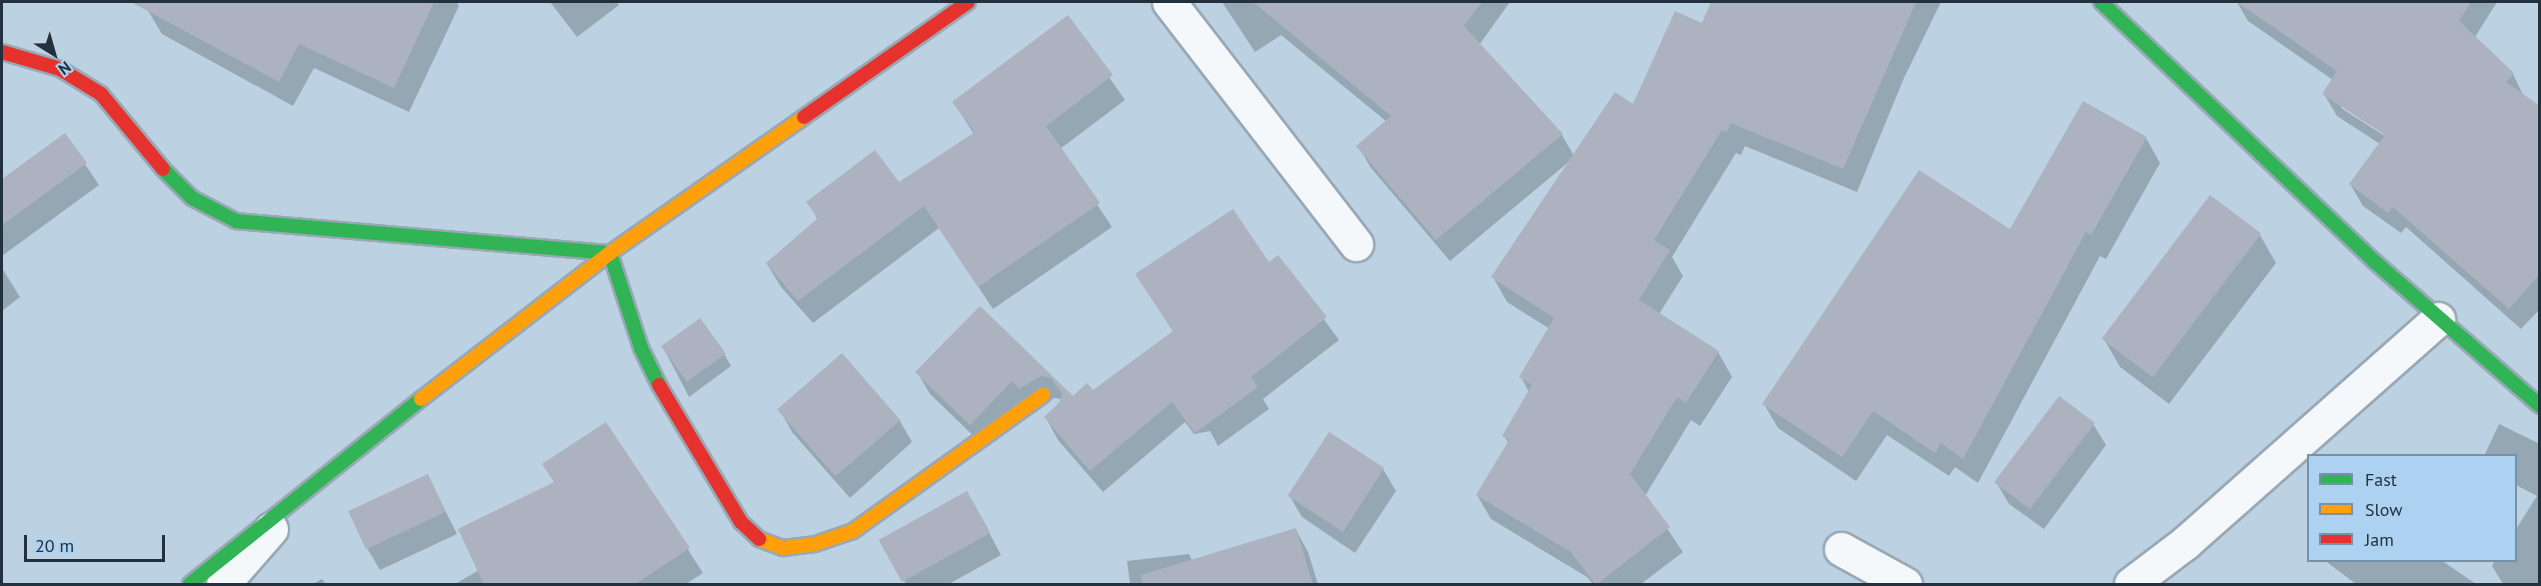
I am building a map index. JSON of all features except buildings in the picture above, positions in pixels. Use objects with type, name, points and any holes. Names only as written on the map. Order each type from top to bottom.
[{"type":"street","points":[[190,585],[306,489],[610,253],[968,2]]},
{"type":"street","points":[[1169,2],[1356,244]]},
{"type":"street","points":[[2101,2],[2438,320],[2540,406]]},
{"type":"street","points":[[2,52],[60,69],[101,94],[192,198],[236,221],[610,253]]},
{"type":"street","points":[[610,253],[641,348],[661,390],[741,522],[760,540],[783,548],[815,544],[853,531],[1043,395]]},
{"type":"street","points":[[2131,585],[2185,543],[2438,320]]},
{"type":"street","points":[[223,585],[306,489]]},
{"type":"street","points":[[1841,549],[1905,585]]},
{"type":"traffic: fast","points":[[2101,2],[2375,262],[2540,406]]},
{"type":"traffic: fast","points":[[163,169],[192,198],[236,221],[610,253],[641,348],[659,385]]},
{"type":"traffic: fast","points":[[190,584],[421,399]]},
{"type":"traffic: slow","points":[[421,399],[610,253],[804,117]]},
{"type":"traffic: slow","points":[[759,539],[783,548],[815,544],[853,531],[1043,395]]},
{"type":"traffic: jam","points":[[804,117],[968,2]]},
{"type":"traffic: jam","points":[[2,52],[60,69],[101,94],[163,169]]},
{"type":"traffic: jam","points":[[659,385],[741,522],[759,539]]}]
